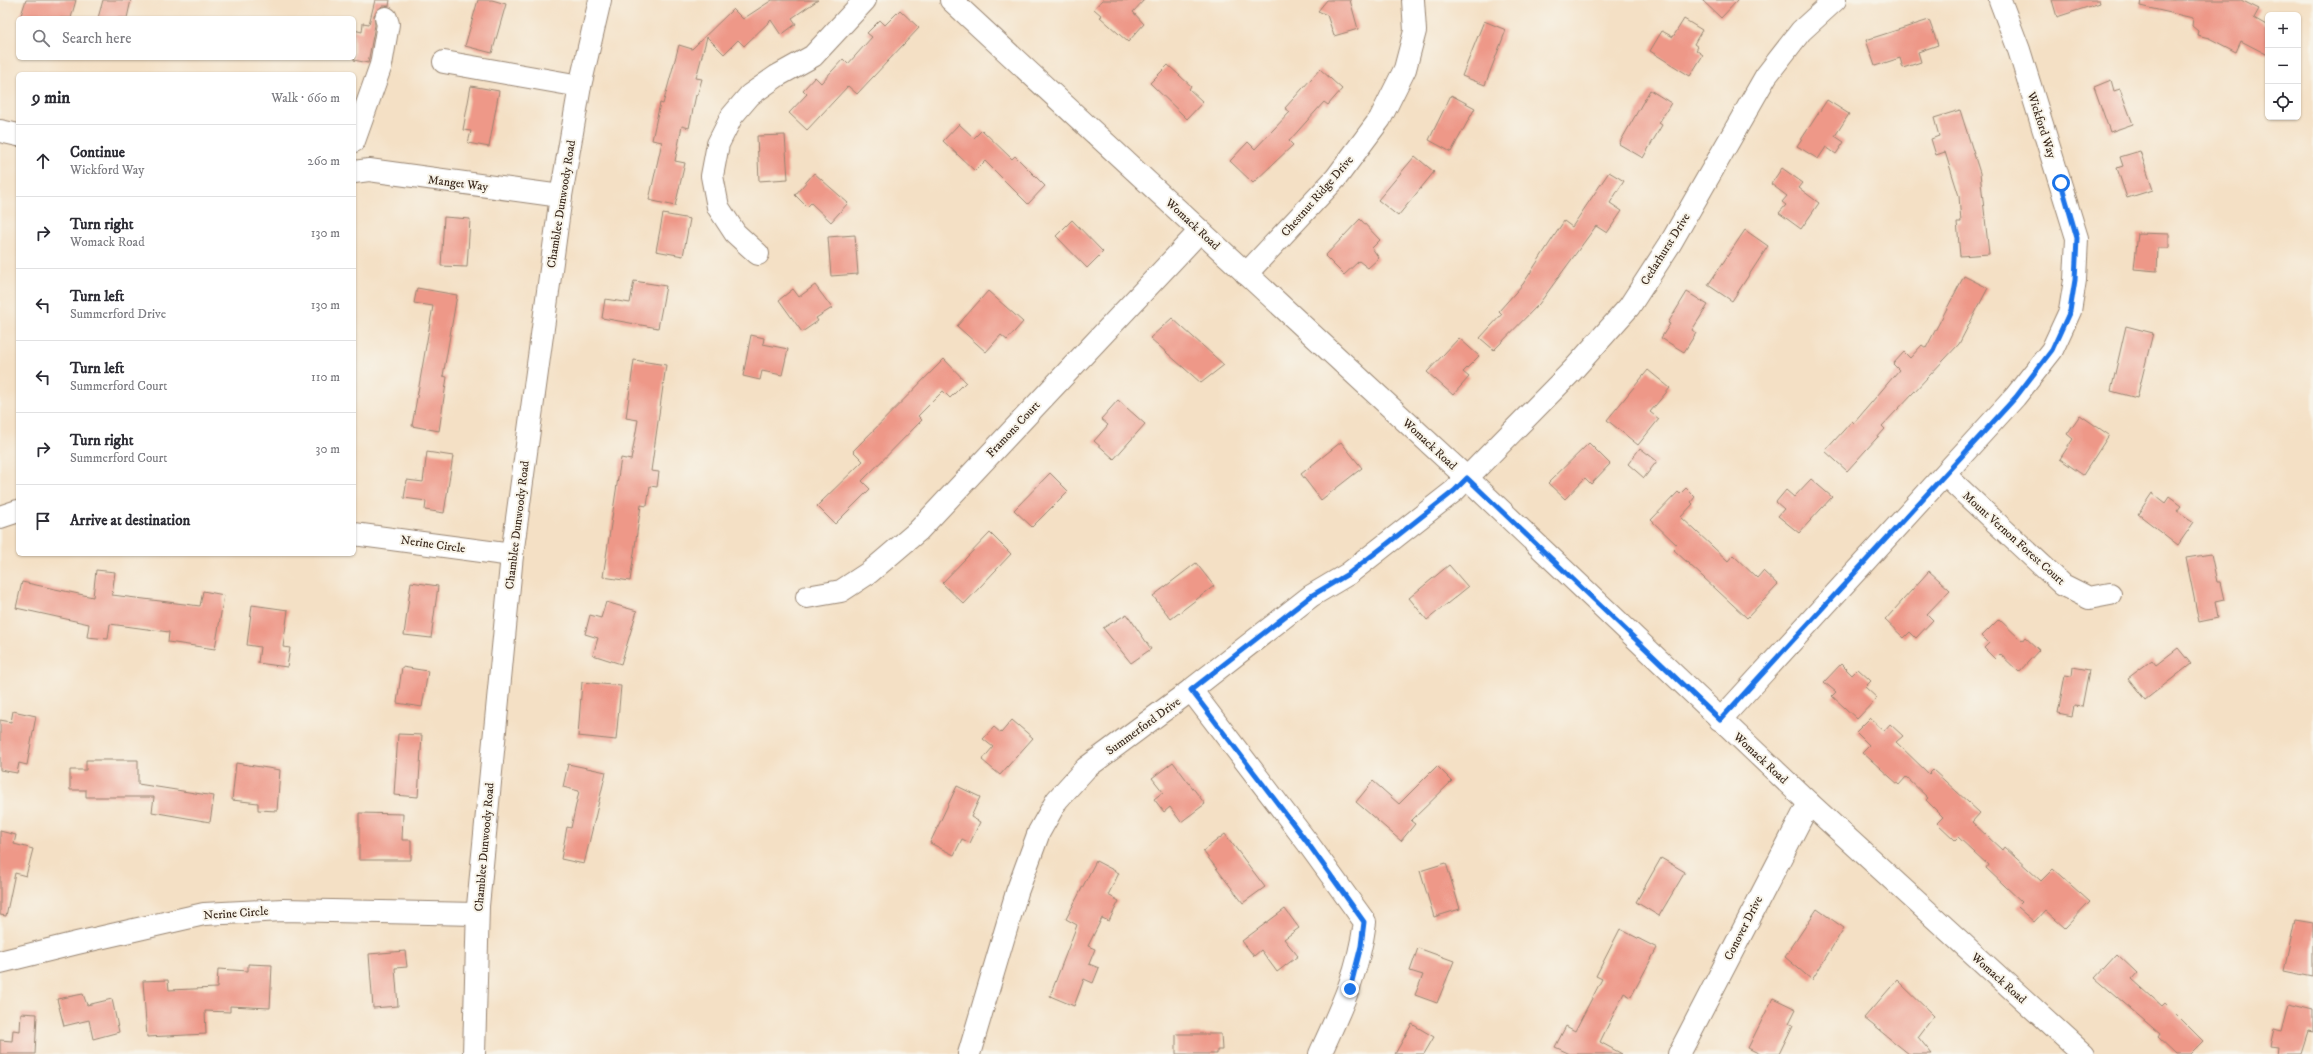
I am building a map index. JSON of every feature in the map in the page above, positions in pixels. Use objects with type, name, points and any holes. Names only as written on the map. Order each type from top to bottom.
[{"type":"street","name":"Chamblee Dunwoody Road","points":[[474,1054],[477,914],[512,555],[561,196],[580,86],[600,0]]},
{"type":"street","points":[[758,254],[735,233],[718,207],[712,176],[718,144],[732,116],[750,95],[776,76],[814,56],[866,0]]},
{"type":"street","name":"Womack Road","points":[[951,0],[1467,478],[1809,803],[2083,1054]]},
{"type":"street","name":"Chestnut Ridge Drive","points":[[1246,274],[1336,178],[1380,120],[1405,69],[1415,31],[1413,0]]},
{"type":"street","name":"Cedarhurst Drive","points":[[1467,478],[1572,371],[1629,306],[1670,244],[1766,76],[1801,31],[1835,0]]},
{"type":"street","name":"Wickford Way","points":[[1720,720],[2016,397],[2052,350],[2070,311],[2075,280],[2077,238],[2019,50],[2000,0]]},
{"type":"street","points":[[356,135],[381,65],[388,24],[386,18]]},
{"type":"street","points":[[444,62],[580,86]]},
{"type":"street","points":[[0,131],[16,135]]},
{"type":"street","name":"Manget Way","points":[[356,172],[370,170],[561,196]]},
{"type":"street","name":"Framons Court","points":[[807,597],[841,591],[870,572],[918,531],[1200,231]]},
{"type":"street","name":"Mount Vernon Forest Court","points":[[1944,475],[2063,585],[2089,598],[2110,594]]},
{"type":"street","name":"Summerford Drive","points":[[969,1054],[1017,892],[1039,832],[1057,800],[1086,768],[1191,690],[1311,596],[1348,574],[1454,491],[1467,478]]},
{"type":"street","points":[[0,517],[16,511]]},
{"type":"street","name":"Nerine Circle","points":[[356,534],[512,555]]},
{"type":"street","points":[[1191,690],[1307,842],[1364,922],[1361,946],[1350,989],[1320,1054]]},
{"type":"street","name":"Conover Drive","points":[[1679,1054],[1809,803]]},
{"type":"street","name":"Nerine Circle","points":[[0,962],[77,942],[204,914],[283,910],[477,914]]},
{"type":"building","points":[[26,0],[76,0],[72,16],[21,16]]},
{"type":"building","points":[[103,0],[131,0],[127,16],[99,16]]},
{"type":"building","points":[[375,0],[390,0],[389,6],[382,6],[374,15],[375,25],[368,63],[354,60],[356,60],[356,30],[362,32],[363,23],[369,24]]},
{"type":"building","points":[[478,0],[492,0],[506,4],[492,53],[465,46]]},
{"type":"building","points":[[772,0],[818,0],[792,18],[796,24],[781,35],[771,20],[744,46],[738,40],[724,54],[707,37],[696,78],[702,79],[697,96],[696,95],[689,128],[682,126],[675,161],[685,163],[675,206],[649,200],[662,142],[652,140],[660,103],[663,104],[679,45],[692,49],[733,9],[743,19]]},
{"type":"building","points":[[1102,0],[1144,0],[1133,12],[1144,24],[1128,42],[1100,17],[1102,16],[1094,9]]},
{"type":"building","points":[[1327,0],[1350,0],[1358,29],[1334,36],[1327,15],[1318,11]]},
{"type":"building","points":[[1702,0],[1738,0],[1721,18]]},
{"type":"building","points":[[2052,0],[2099,0],[2100,3],[2057,17]]},
{"type":"building","points":[[2141,0],[2241,0],[2259,9],[2254,18],[2265,24],[2265,53],[2241,41],[2236,52],[2209,38],[2197,35],[2198,31],[2192,26],[2193,18],[2140,6]]},
{"type":"building","points":[[900,10],[919,28],[857,94],[848,86],[807,130],[789,113],[807,94],[803,90],[815,77],[821,83],[843,59],[848,64],[872,37],[867,33],[880,20],[885,25]]},
{"type":"building","points":[[1684,19],[1702,30],[1694,44],[1698,47],[1696,50],[1703,55],[1690,76],[1650,51],[1662,31],[1673,37]]},
{"type":"building","points":[[1929,20],[1938,45],[1918,52],[1921,62],[1903,68],[1900,58],[1875,66],[1866,40]]},
{"type":"building","points":[[1484,21],[1506,30],[1485,85],[1462,76]]},
{"type":"building","points":[[1168,65],[1191,86],[1189,89],[1203,102],[1187,119],[1150,83]]},
{"type":"building","points":[[1320,69],[1342,89],[1328,105],[1324,102],[1289,141],[1293,145],[1253,183],[1230,161],[1248,142],[1255,149],[1290,112],[1285,108]]},
{"type":"building","points":[[2111,80],[2114,91],[2120,89],[2133,124],[2110,132],[2094,87]]},
{"type":"building","points":[[471,86],[499,91],[489,147],[468,143],[471,131],[463,130]]},
{"type":"building","points":[[1650,90],[1671,103],[1659,123],[1662,125],[1643,158],[1619,144]]},
{"type":"building","points":[[1451,95],[1475,108],[1451,152],[1429,140]]},
{"type":"building","points":[[1827,100],[1849,114],[1835,136],[1844,142],[1836,154],[1826,147],[1818,159],[1797,146]]},
{"type":"building","points":[[1960,110],[1980,173],[1989,254],[1960,256],[1957,222],[1961,222],[1959,196],[1945,152],[1936,155],[1931,139],[1939,136],[1934,118]]},
{"type":"building","points":[[959,124],[974,138],[982,130],[1012,159],[1015,156],[1045,186],[1028,204],[985,161],[975,171],[943,141]]},
{"type":"building","points":[[785,135],[788,179],[759,181],[757,136]]},
{"type":"building","points":[[2140,151],[2153,190],[2127,198],[2117,168],[2123,166],[2120,157]]},
{"type":"building","points":[[1415,156],[1434,172],[1398,216],[1378,200]]},
{"type":"building","points":[[1782,168],[1803,183],[1799,188],[1819,203],[1801,229],[1779,213],[1786,205],[1782,202],[1787,196],[1771,184]]},
{"type":"building","points":[[1609,172],[1624,181],[1610,203],[1622,211],[1607,233],[1596,226],[1539,304],[1494,350],[1480,338],[1502,314],[1499,311],[1523,284],[1564,221],[1572,227]]},
{"type":"building","points":[[814,173],[848,203],[831,222],[811,203],[807,207],[795,195]]},
{"type":"building","points":[[663,214],[690,219],[683,256],[656,251]]},
{"type":"building","points":[[444,217],[470,219],[467,267],[441,266]]},
{"type":"building","points":[[1360,219],[1380,240],[1372,248],[1379,258],[1368,268],[1359,261],[1344,275],[1325,256]]},
{"type":"building","points":[[1072,220],[1103,252],[1087,268],[1056,236]]},
{"type":"building","points":[[1745,230],[1768,246],[1732,301],[1708,285]]},
{"type":"building","points":[[2138,233],[2169,234],[2169,248],[2158,248],[2157,271],[2134,269]]},
{"type":"building","points":[[855,235],[858,274],[831,276],[828,237]]},
{"type":"building","points":[[1964,276],[1988,288],[1959,344],[1882,426],[1885,429],[1847,471],[1825,451],[1852,421],[1854,423],[1899,370],[1893,364],[1904,352],[1910,358],[1922,345],[1926,348]]},
{"type":"building","points":[[634,281],[666,286],[658,328],[602,318],[605,299],[630,303]]},
{"type":"building","points":[[815,285],[832,308],[816,318],[818,321],[802,332],[779,300],[793,289],[799,297]]},
{"type":"building","points":[[417,288],[457,295],[443,376],[447,377],[439,431],[412,426],[433,306],[414,303]]},
{"type":"building","points":[[988,291],[1023,322],[1007,340],[1001,335],[986,352],[957,326]]},
{"type":"building","points":[[1687,292],[1708,305],[1692,330],[1696,333],[1684,352],[1661,338],[1670,324],[1668,323]]},
{"type":"building","points":[[1172,318],[1224,365],[1201,383],[1150,338]]},
{"type":"building","points":[[2126,326],[2153,333],[2137,398],[2111,391]]},
{"type":"building","points":[[751,335],[764,338],[763,344],[788,349],[782,375],[762,371],[760,380],[743,376]]},
{"type":"building","points":[[1459,338],[1479,356],[1463,372],[1469,377],[1453,395],[1427,372]]},
{"type":"building","points":[[944,359],[966,382],[950,398],[943,391],[918,416],[922,420],[862,481],[870,489],[835,524],[817,506],[863,461],[853,451]]},
{"type":"building","points":[[634,360],[666,365],[651,471],[659,472],[657,487],[650,486],[647,506],[641,505],[630,581],[603,577],[621,458],[631,460],[638,420],[626,418]]},
{"type":"building","points":[[1648,370],[1670,388],[1650,412],[1659,419],[1638,445],[1607,420]]},
{"type":"building","points":[[1118,400],[1145,424],[1114,459],[1094,441],[1108,425],[1101,419]]},
{"type":"building","points":[[2080,415],[2109,435],[2083,475],[2060,459],[2073,439],[2067,434]]},
{"type":"building","points":[[1341,442],[1362,468],[1321,500],[1301,474]]},
{"type":"building","points":[[1589,443],[1610,464],[1591,484],[1585,478],[1565,499],[1548,483]]},
{"type":"building","points":[[1640,448],[1657,461],[1644,478],[1628,464]]},
{"type":"building","points":[[427,452],[453,456],[444,513],[425,510],[426,501],[404,498],[407,480],[423,482]]},
{"type":"building","points":[[1050,473],[1068,491],[1032,527],[1014,510]]},
{"type":"building","points":[[1811,479],[1832,497],[1799,533],[1778,516],[1784,509],[1776,502],[1786,490],[1794,497]]},
{"type":"building","points":[[1686,488],[1695,497],[1691,502],[1693,504],[1681,517],[1728,561],[1733,555],[1757,578],[1763,571],[1778,585],[1747,618],[1674,550],[1678,546],[1651,520],[1678,492],[1680,494]]},
{"type":"building","points":[[2152,493],[2165,503],[2169,497],[2181,506],[2177,511],[2194,522],[2178,545],[2138,514]]},
{"type":"building","points":[[990,533],[1011,554],[964,604],[942,583]]},
{"type":"building","points":[[2211,554],[2217,582],[2220,582],[2224,600],[2215,602],[2218,618],[2199,622],[2186,558]]},
{"type":"building","points":[[1196,563],[1214,586],[1171,619],[1153,596]]},
{"type":"building","points":[[1449,565],[1468,587],[1427,620],[1409,598]]},
{"type":"building","points":[[96,570],[115,572],[112,595],[200,606],[203,591],[224,595],[215,649],[168,642],[169,632],[110,624],[108,639],[87,637],[89,624],[16,608],[22,582],[93,597]]},
{"type":"building","points":[[1929,571],[1950,590],[1927,614],[1933,620],[1916,638],[1910,632],[1904,638],[1885,620]]},
{"type":"building","points":[[411,582],[438,586],[431,638],[404,635]]},
{"type":"building","points":[[606,602],[637,611],[621,664],[593,655],[598,638],[585,634],[590,615],[601,618]]},
{"type":"building","points":[[252,605],[288,610],[283,647],[290,648],[287,667],[258,663],[260,647],[247,645]]},
{"type":"building","points":[[1127,614],[1151,649],[1131,663],[1103,628]]},
{"type":"building","points":[[1999,619],[2022,641],[2025,637],[2039,650],[2019,672],[2000,654],[1995,659],[1984,648],[1989,643],[1982,636]]},
{"type":"building","points":[[2178,648],[2191,664],[2145,700],[2128,678],[2152,660],[2156,665]]},
{"type":"building","points":[[1841,664],[1852,675],[1858,669],[1871,681],[1865,687],[1877,698],[1857,719],[1832,696],[1836,692],[1824,682]]},
{"type":"building","points":[[402,667],[428,671],[422,707],[397,703]]},
{"type":"building","points":[[2073,667],[2089,670],[2082,707],[2074,706],[2072,716],[2058,713],[2065,675],[2072,676]]},
{"type":"building","points":[[582,682],[621,686],[616,740],[578,736]]},
{"type":"building","points":[[13,711],[36,716],[27,765],[19,763],[17,773],[0,770],[0,720],[11,722]]},
{"type":"building","points":[[1870,718],[1884,731],[1890,724],[1903,736],[1896,742],[1929,774],[1933,770],[1980,813],[1972,822],[2002,850],[2004,847],[2041,881],[2053,869],[2090,902],[2065,928],[2045,910],[2034,922],[2017,907],[2022,902],[1986,868],[1988,865],[1958,837],[1955,840],[1937,823],[1943,817],[1926,800],[1928,798],[1906,777],[1899,785],[1862,752],[1869,745],[1856,732]]},
{"type":"building","points":[[1012,720],[1033,738],[1000,775],[982,760],[993,747],[983,739],[994,727],[1001,733]]},
{"type":"building","points":[[398,734],[422,735],[418,797],[394,795]]},
{"type":"building","points":[[86,760],[138,760],[138,784],[214,796],[210,822],[152,812],[154,797],[86,797],[86,790],[70,790],[70,770],[86,770]]},
{"type":"building","points":[[1173,762],[1205,804],[1181,822],[1170,807],[1164,812],[1154,799],[1163,792],[1152,778]]},
{"type":"building","points":[[236,763],[280,770],[277,811],[258,810],[258,803],[232,800]]},
{"type":"building","points":[[568,764],[606,772],[584,864],[561,859],[567,827],[571,828],[579,791],[563,787]]},
{"type":"building","points":[[1437,766],[1452,781],[1411,821],[1415,824],[1401,841],[1356,802],[1373,781],[1399,804]]},
{"type":"building","points":[[957,786],[980,797],[971,817],[980,822],[970,843],[962,839],[954,855],[930,843]]},
{"type":"building","points":[[359,813],[403,814],[402,840],[411,840],[411,860],[359,860]]},
{"type":"building","points":[[0,831],[16,835],[14,844],[33,849],[26,876],[15,873],[6,916],[0,915]]},
{"type":"building","points":[[1225,834],[1265,887],[1243,903],[1203,851]]},
{"type":"building","points":[[1661,858],[1685,872],[1659,916],[1636,902]]},
{"type":"building","points":[[1096,861],[1119,873],[1108,895],[1119,901],[1109,921],[1102,918],[1088,946],[1095,949],[1089,964],[1099,968],[1093,983],[1084,979],[1074,1006],[1050,996],[1077,925],[1066,919]]},
{"type":"building","points":[[1446,863],[1460,909],[1434,917],[1420,871]]},
{"type":"building","points":[[1285,909],[1299,928],[1284,939],[1298,956],[1277,972],[1261,950],[1254,956],[1242,941]]},
{"type":"building","points":[[1817,909],[1844,928],[1812,980],[1785,957]]},
{"type":"building","points":[[2295,920],[2313,923],[2313,977],[2284,971]]},
{"type":"building","points":[[1620,929],[1657,948],[1631,997],[1624,993],[1600,1042],[1622,1054],[1570,1054],[1555,1047],[1566,1026],[1575,1031],[1602,979],[1596,976]]},
{"type":"building","points":[[1418,948],[1454,961],[1437,1003],[1415,995],[1423,975],[1410,971]]},
{"type":"building","points":[[405,951],[407,967],[395,968],[398,1006],[373,1008],[369,954]]},
{"type":"building","points":[[2117,954],[2137,973],[2132,979],[2162,1006],[2165,1003],[2203,1041],[2190,1054],[2176,1054],[2158,1037],[2160,1034],[2095,978]]},
{"type":"building","points":[[248,964],[272,965],[270,1008],[230,1006],[230,1012],[205,1011],[206,1034],[147,1037],[143,981],[168,980],[169,990],[217,988],[218,969],[248,971]]},
{"type":"building","points":[[1897,980],[1934,1016],[1918,1037],[1932,1054],[1909,1054],[1864,1018]]},
{"type":"building","points":[[83,994],[87,1005],[112,999],[119,1032],[93,1039],[89,1020],[64,1026],[57,999]]},
{"type":"building","points":[[1773,998],[1796,1009],[1789,1023],[1793,1025],[1779,1054],[1760,1054],[1748,1048]]},
{"type":"building","points":[[2289,1004],[2313,1010],[2313,1033],[2308,1032],[2301,1054],[2277,1054],[2278,1047],[2270,1046],[2274,1029],[2282,1031]]},
{"type":"building","points":[[21,1013],[37,1014],[35,1054],[0,1054],[0,1040],[12,1041],[13,1030],[20,1031]]},
{"type":"building","points":[[1412,1024],[1434,1037],[1424,1054],[1395,1054]]},
{"type":"building","points":[[1176,1034],[1221,1034],[1222,1050],[1217,1050],[1217,1054],[1176,1054]]},
{"type":"route","points":[[1350,989],[1361,946],[1364,922],[1307,842],[1191,690],[1311,596],[1348,574],[1454,491],[1467,478],[1720,720],[1974,441],[2016,397],[2052,350],[2070,311],[2075,280],[2077,238],[2061,183]]}]
